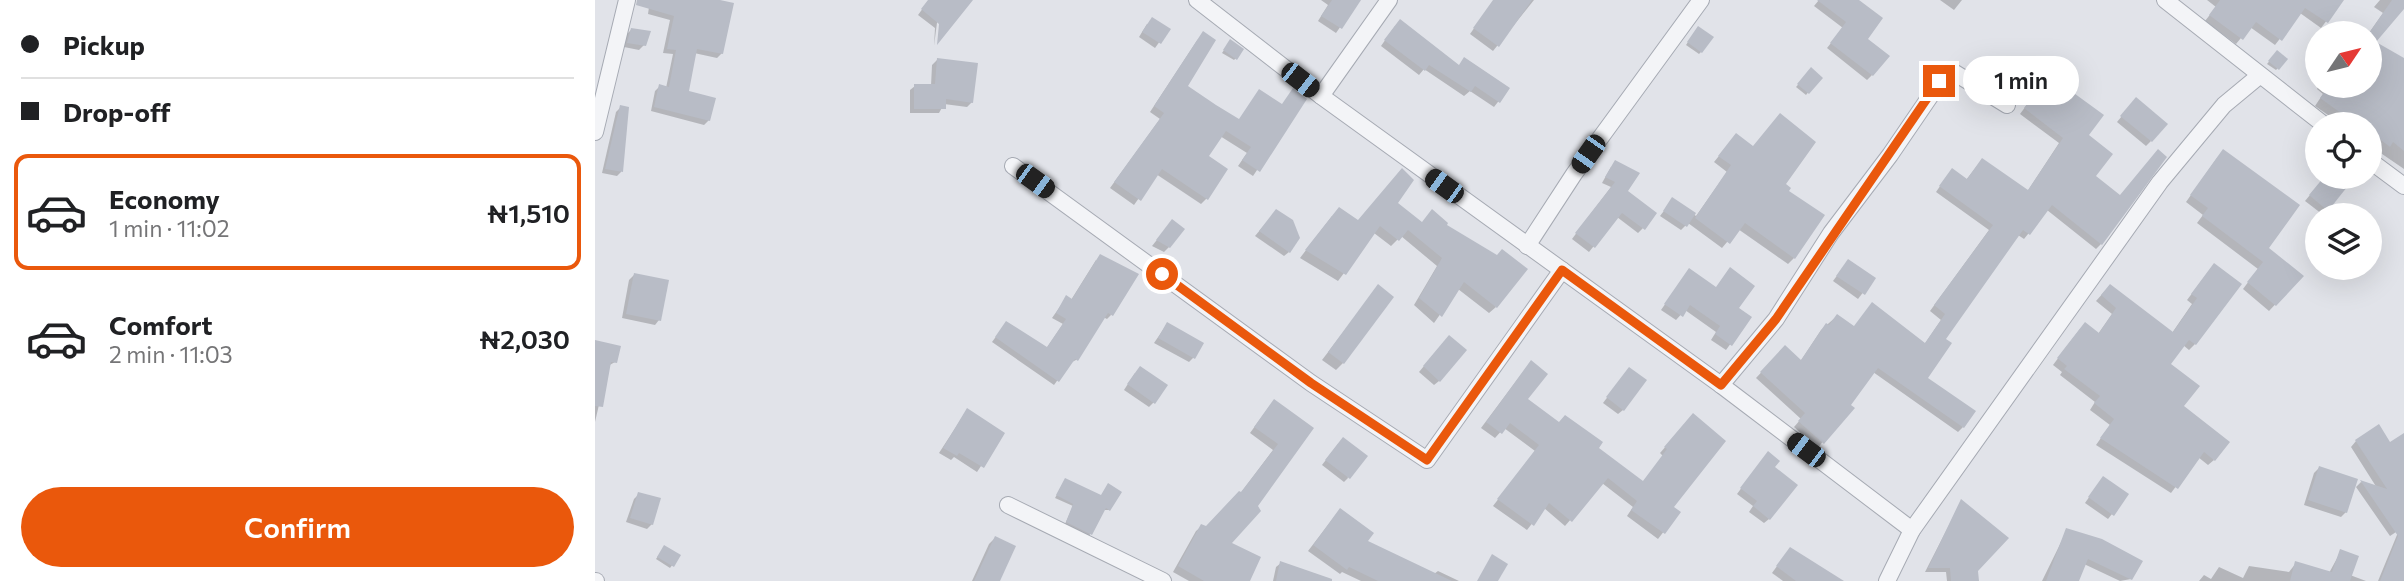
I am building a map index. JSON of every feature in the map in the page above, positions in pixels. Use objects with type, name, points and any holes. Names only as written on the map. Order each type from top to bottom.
[{"type":"street","points":[[595,132],[627,0]]},
{"type":"street","points":[[1197,0],[1321,96],[1721,385],[1912,530]]},
{"type":"street","points":[[1321,96],[1389,0]]},
{"type":"street","points":[[1527,246],[1574,174],[1701,0]]},
{"type":"street","points":[[2165,0],[2307,112]]},
{"type":"street","points":[[1721,385],[1776,319],[1831,233],[1890,155],[1946,73],[1955,73],[2007,105]]},
{"type":"street","points":[[1887,581],[1912,530],[2161,182],[2224,105],[2259,76]]},
{"type":"street","points":[[1013,166],[1311,383],[1427,460],[1562,270]]},
{"type":"street","points":[[2382,170],[2404,186]]},
{"type":"street","points":[[1008,505],[1163,581]]},
{"type":"building","points":[[637,0],[720,0],[734,3],[723,54],[697,49],[689,91],[716,98],[710,121],[654,107],[659,84],[669,87],[676,50],[667,49],[674,16],[636,5]]},
{"type":"building","points":[[928,0],[973,0],[937,45],[939,24],[921,9]]},
{"type":"building","points":[[1332,0],[1361,0],[1342,29],[1321,16]]},
{"type":"building","points":[[1493,0],[1532,0],[1499,47],[1473,28]]},
{"type":"building","points":[[1817,0],[1859,0],[1883,18],[1868,39],[1890,56],[1873,76],[1830,43],[1846,22]]},
{"type":"building","points":[[2220,0],[2344,0],[2329,21],[2305,8],[2282,41],[2256,22],[2243,40],[2209,15]]},
{"type":"building","points":[[2392,0],[2404,0],[2404,9],[2382,35],[2382,21],[2377,21]]},
{"type":"building","points":[[1152,17],[1171,29],[1161,44],[1142,32]]},
{"type":"building","points":[[1400,19],[1459,65],[1464,57],[1510,88],[1500,103],[1475,86],[1471,92],[1429,65],[1425,71],[1384,40]]},
{"type":"building","points":[[1698,26],[1714,37],[1702,53],[1687,42]]},
{"type":"building","points":[[631,28],[651,31],[646,46],[627,43]]},
{"type":"building","points":[[1203,31],[1216,40],[1188,86],[1216,105],[1239,119],[1259,89],[1282,104],[1293,88],[1307,99],[1260,172],[1242,160],[1251,147],[1226,131],[1209,156],[1228,169],[1208,200],[1162,169],[1141,201],[1114,182],[1164,113],[1154,106]]},
{"type":"building","points":[[1230,39],[1244,49],[1237,60],[1223,50]]},
{"type":"building","points":[[2382,45],[2404,58],[2404,151],[2393,142],[2390,147],[2382,141],[2382,112],[2339,112],[2320,98],[2382,98]]},
{"type":"building","points":[[2277,50],[2288,59],[2279,70],[2268,61]]},
{"type":"building","points":[[937,58],[978,63],[973,103],[946,99],[946,109],[914,109],[914,84],[935,84]]},
{"type":"building","points":[[1811,67],[1823,78],[1809,94],[1797,84]]},
{"type":"building","points":[[2049,75],[2104,115],[2089,135],[2113,154],[2096,176],[2120,195],[2158,149],[2167,157],[2102,245],[2052,205],[2030,235],[2023,230],[1946,339],[1952,343],[1928,378],[1976,411],[1964,428],[1878,368],[1851,405],[1855,408],[1824,444],[1798,421],[1805,413],[1760,372],[1785,345],[1801,360],[1826,323],[1829,325],[1837,314],[1854,326],[1872,302],[1925,343],[1945,314],[1934,305],[1993,225],[1939,186],[1952,168],[1967,179],[1982,158],[2028,190],[2063,138],[2024,108]]},
{"type":"building","points":[[2136,97],[2168,124],[2152,142],[2120,116]]},
{"type":"building","points":[[620,105],[629,107],[623,172],[605,169]]},
{"type":"building","points":[[1780,113],[1816,142],[1786,184],[1791,188],[1789,191],[1825,215],[1795,259],[1745,223],[1730,244],[1695,218],[1731,165],[1718,156],[1736,133],[1753,146]]},
{"type":"building","points":[[2223,149],[2300,205],[2269,248],[2304,276],[2276,306],[2247,282],[2263,262],[2202,216],[2208,208],[2190,195]]},
{"type":"building","points":[[1615,160],[1640,173],[1628,191],[1657,213],[1645,230],[1622,213],[1595,248],[1575,233],[1615,182],[1605,177]]},
{"type":"building","points":[[1402,168],[1414,180],[1398,203],[1422,222],[1432,209],[1447,225],[1497,255],[1502,249],[1528,269],[1497,308],[1464,282],[1442,317],[1419,298],[1442,258],[1408,230],[1399,241],[1380,226],[1346,275],[1305,250],[1339,207],[1358,220]]},
{"type":"building","points":[[2314,189],[2345,189],[2334,203],[2318,203],[2309,195]]},
{"type":"building","points":[[1672,197],[1696,213],[1687,227],[1663,211]]},
{"type":"building","points":[[1276,209],[1293,220],[1300,238],[1290,253],[1259,231]]},
{"type":"building","points":[[1172,219],[1185,229],[1170,248],[1156,240]]},
{"type":"building","points":[[1100,254],[1139,274],[1113,316],[1108,313],[1078,361],[1075,359],[1059,382],[995,337],[1006,321],[1047,347],[1066,319],[1056,313],[1066,295],[1072,299]]},
{"type":"building","points":[[1848,259],[1876,278],[1865,295],[1836,276]]},
{"type":"building","points":[[2214,263],[2242,284],[2196,345],[2189,340],[2171,364],[2200,386],[2184,406],[2230,442],[2215,461],[2204,452],[2178,489],[2100,438],[2114,419],[2094,403],[2100,396],[2064,369],[2067,366],[2057,358],[2085,322],[2099,333],[2116,308],[2101,295],[2110,284],[2173,332],[2197,298],[2191,294]]},
{"type":"building","points":[[1730,267],[1755,286],[1739,308],[1752,317],[1732,346],[1715,334],[1720,326],[1690,305],[1683,317],[1664,304],[1689,268],[1716,287]]},
{"type":"building","points":[[634,273],[669,280],[661,321],[626,314]]},
{"type":"building","points":[[1378,284],[1394,297],[1344,364],[1328,352]]},
{"type":"building","points":[[1167,322],[1204,343],[1195,359],[1158,338]]},
{"type":"building","points":[[1449,335],[1467,350],[1440,382],[1423,366]]},
{"type":"building","points":[[595,340],[621,346],[617,363],[611,362],[603,407],[595,406]]},
{"type":"building","points":[[1531,360],[1548,374],[1528,399],[1559,422],[1565,415],[1603,442],[1599,448],[1643,481],[1667,449],[1664,447],[1693,413],[1726,441],[1674,507],[1681,512],[1665,534],[1631,510],[1637,501],[1608,478],[1572,522],[1549,503],[1534,526],[1497,499],[1539,445],[1510,423],[1502,434],[1486,422]]},
{"type":"building","points":[[1140,366],[1168,385],[1155,404],[1127,384]]},
{"type":"building","points":[[1629,367],[1647,380],[1624,411],[1606,397]]},
{"type":"building","points":[[1274,399],[1314,428],[1258,506],[1261,511],[1232,543],[1261,557],[1250,581],[1204,581],[1178,566],[1201,524],[1206,526],[1239,491],[1241,492],[1278,444],[1254,427]]},
{"type":"building","points":[[967,408],[1005,433],[984,468],[959,453],[957,456],[943,448]]},
{"type":"building","points":[[2379,424],[2390,442],[2404,433],[2404,581],[2380,581],[2398,536],[2360,480],[2387,489],[2355,440]]},
{"type":"building","points":[[1343,437],[1368,456],[1350,479],[1325,460]]},
{"type":"building","points":[[1768,451],[1780,461],[1775,467],[1798,485],[1770,520],[1753,506],[1757,501],[1740,488]]},
{"type":"building","points":[[2319,466],[2358,479],[2347,513],[2308,500]]},
{"type":"building","points":[[2103,476],[2129,494],[2114,516],[2088,497]]},
{"type":"building","points":[[1065,478],[1101,495],[1108,483],[1122,492],[1110,511],[1106,508],[1092,535],[1066,522],[1073,504],[1056,495]]},
{"type":"building","points":[[638,492],[661,498],[653,525],[630,518]]},
{"type":"building","points":[[1961,499],[2009,538],[1978,571],[1979,581],[1951,581],[1950,568],[1928,568]]},
{"type":"building","points":[[1340,508],[1374,533],[1368,541],[1452,581],[1378,581],[1349,567],[1347,570],[1313,545]]},
{"type":"building","points":[[2066,528],[2102,539],[2143,561],[2132,580],[2088,559],[2079,581],[2046,581]]},
{"type":"building","points":[[995,536],[1016,546],[1000,581],[974,581]]},
{"type":"building","points":[[664,545],[681,555],[674,567],[657,557]]},
{"type":"building","points":[[1790,547],[1844,581],[1796,581],[1776,566]]},
{"type":"building","points":[[2340,549],[2359,556],[2350,581],[2290,581],[2295,561],[2332,572]]},
{"type":"building","points":[[1492,554],[1508,564],[1498,581],[1477,581]]},
{"type":"building","points":[[1280,561],[1332,579],[1332,581],[1276,581]]},
{"type":"route","points":[[1162,274],[1311,383],[1427,460],[1495,368],[1562,270],[1721,385],[1776,319],[1831,233],[1890,155],[1939,81]]}]
